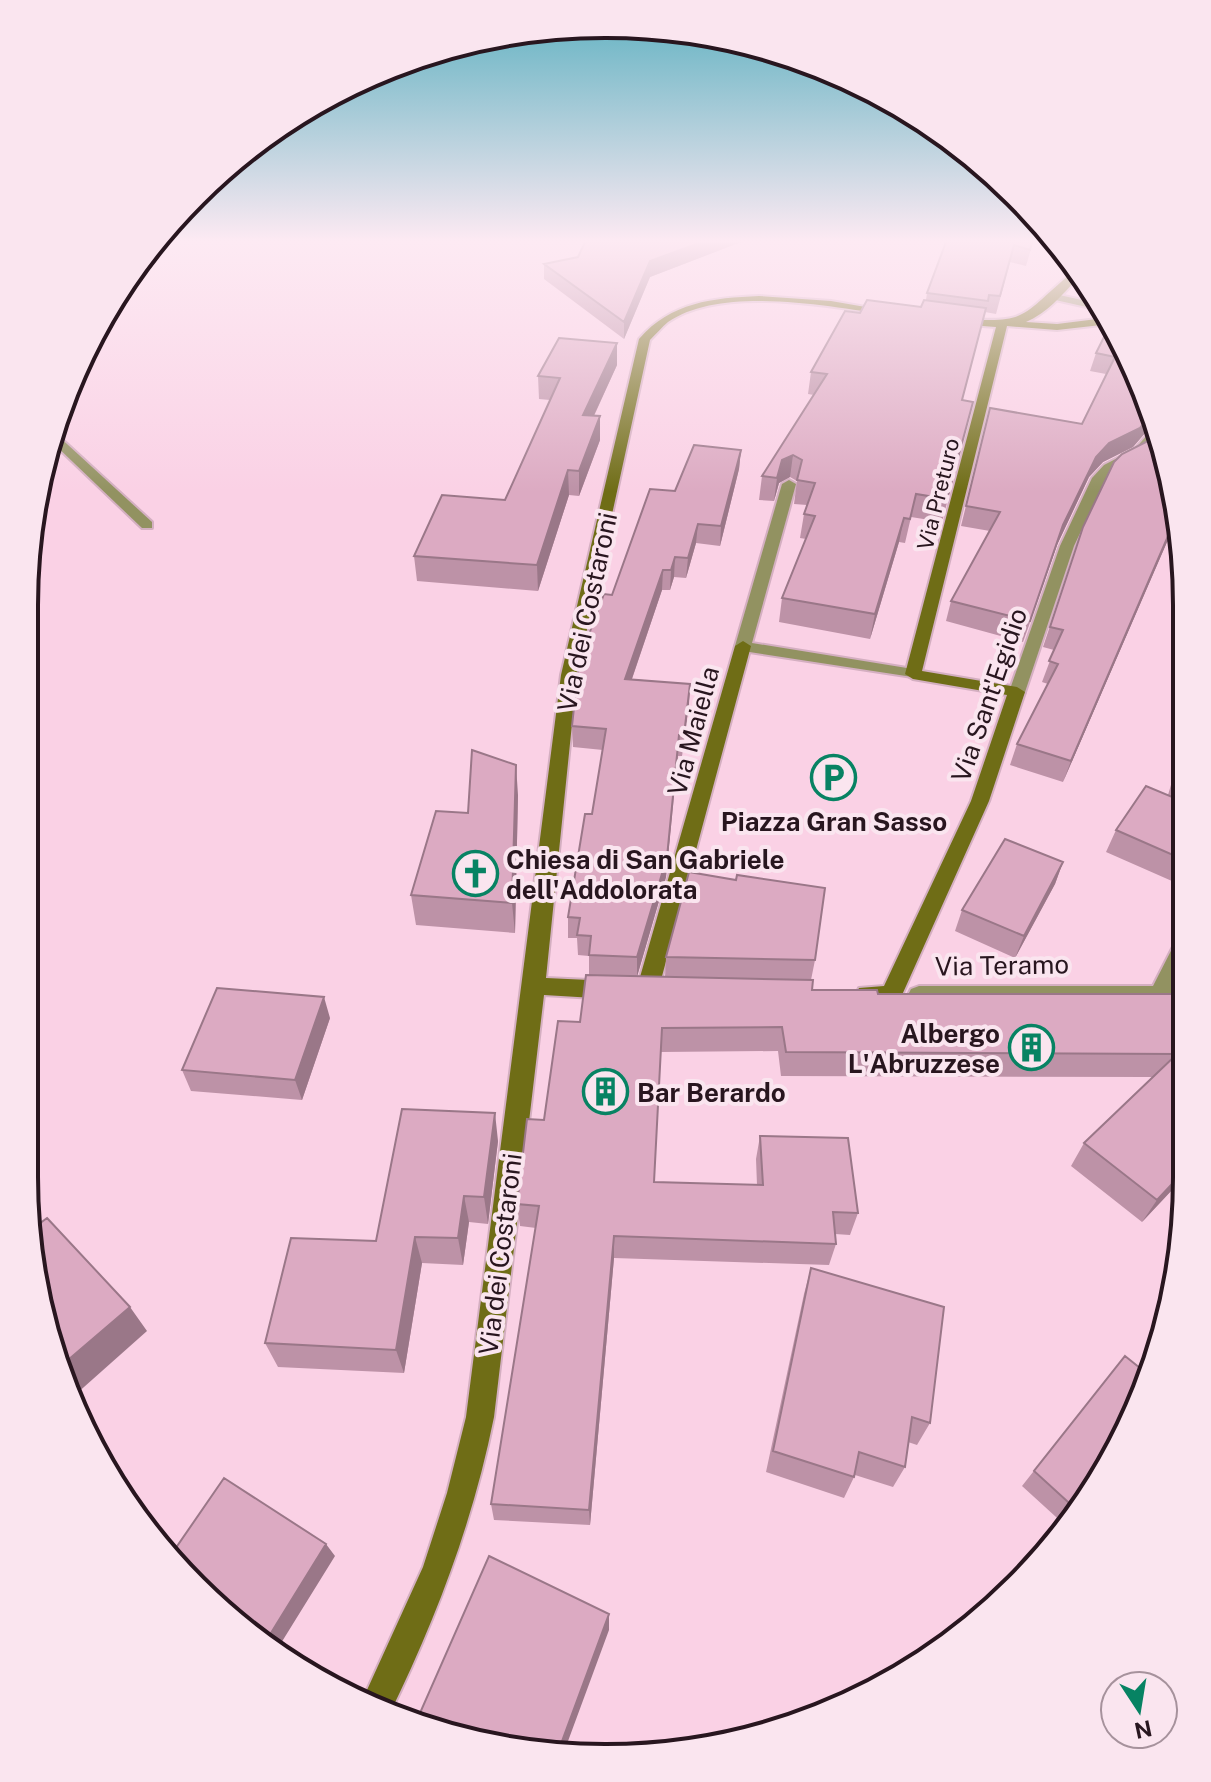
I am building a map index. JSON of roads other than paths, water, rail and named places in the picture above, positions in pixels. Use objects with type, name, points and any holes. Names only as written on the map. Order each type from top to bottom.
[{"type":"street","name":"Via dei Costaroni","points":[[381,1698],[409,1643],[435,1581],[470,1469],[481,1406],[534,986],[569,675],[645,339],[658,325]]},
{"type":"street","name":"Via Preturo","points":[[913,674],[1002,325]]},
{"type":"street","points":[[1023,325],[1073,325]]},
{"type":"street","name":"Via Sant'Egidio","points":[[891,995],[980,801],[1067,546],[1099,478],[1109,468],[1140,452],[1148,440]]},
{"type":"street","points":[[62,443],[147,525]]},
{"type":"street","name":"Via Maiella","points":[[534,986],[655,991],[743,646],[789,484]]},
{"type":"street","points":[[743,646],[1017,692]]},
{"type":"street","points":[[1160,994],[1173,967]]},
{"type":"street","name":"Via Teramo","points":[[851,994],[1173,995]]},
{"type":"place","name":"Piazza Gran Sasso","points":[[834,778]]},
{"type":"place","name":"Chiesa di San Gabriele dell'Addolorata","points":[[475,874]]},
{"type":"place","name":"Albergo L'Abruzzese","points":[[1031,1048]]},
{"type":"place","name":"Bar Berardo","points":[[606,1092]]}]
